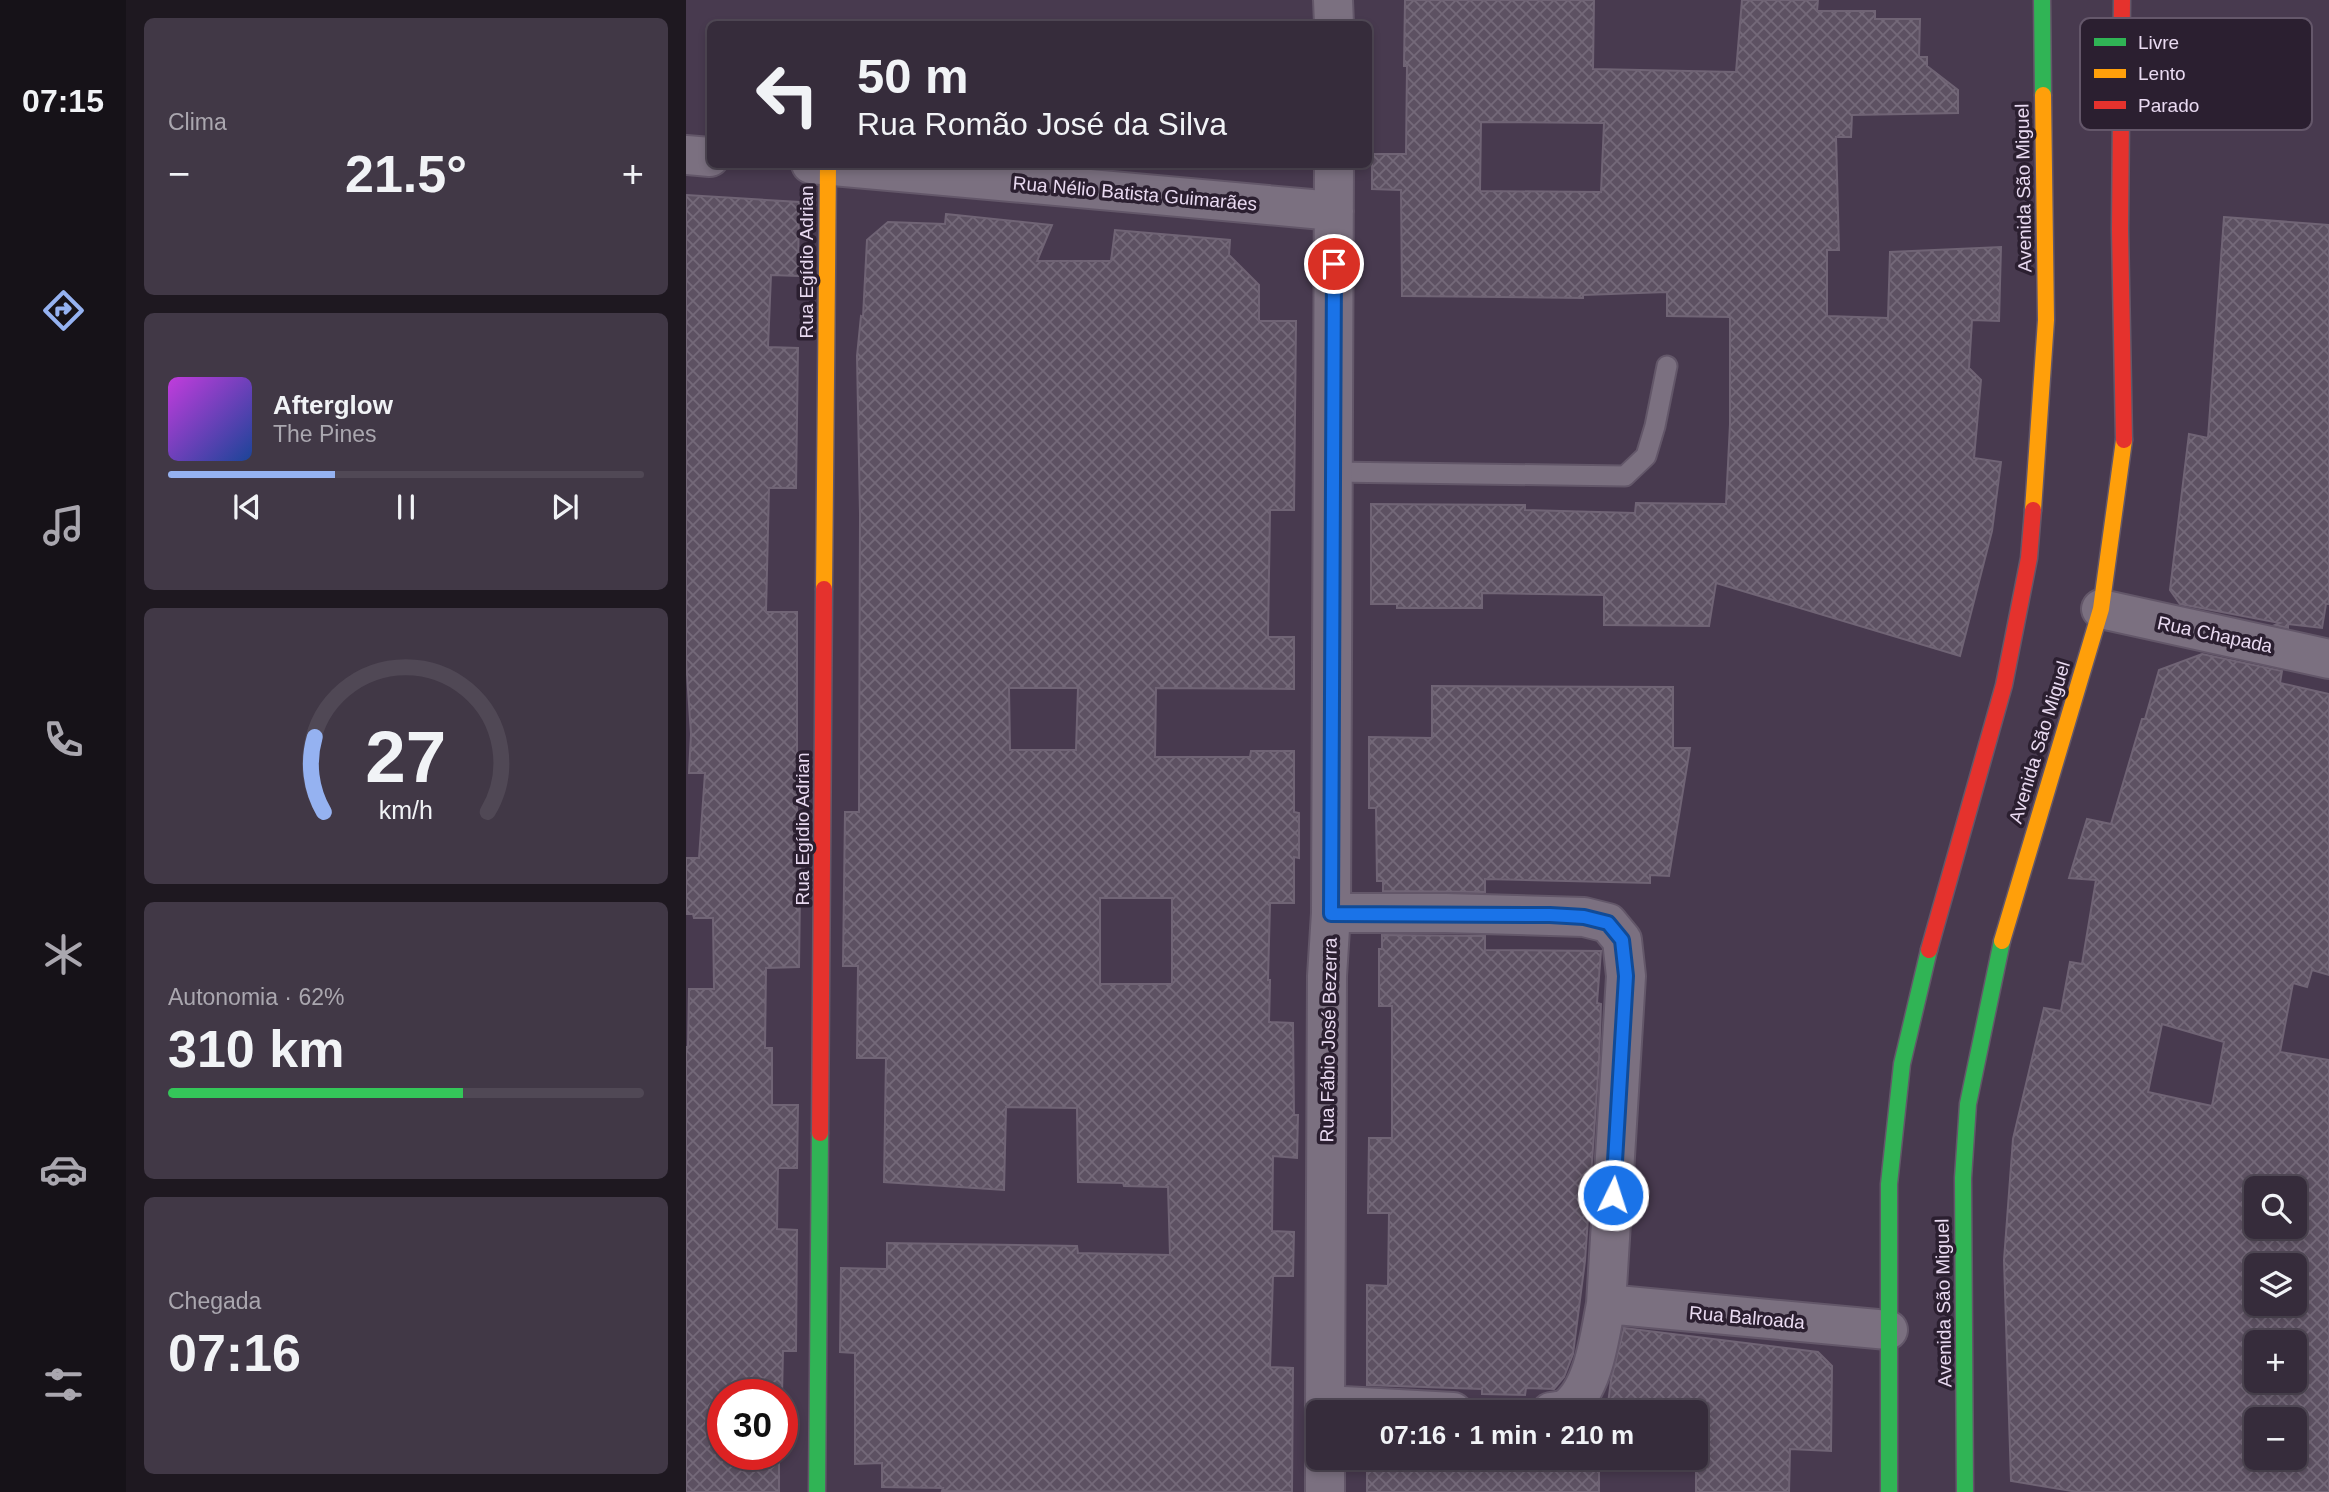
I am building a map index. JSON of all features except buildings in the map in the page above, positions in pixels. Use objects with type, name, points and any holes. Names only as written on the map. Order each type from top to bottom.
[{"type":"main road","name":"Avenida São Miguel","points":[[1889,1492],[1889,1184],[1902,1065],[1936,919],[2004,685],[2029,558],[2039,450],[2046,320],[2042,0]]},
{"type":"main road","name":"Avenida São Miguel","points":[[2122,0],[2122,18]]},
{"type":"main road","name":"Avenida São Miguel","points":[[1965,1492],[1963,1178],[1968,1104],[2000,947],[2101,609],[2124,440],[2121,130]]},
{"type":"main road","name":"Rua Egídio Adrian","points":[[817,1492],[819,168]]},
{"type":"street","points":[[1334,0],[1334,21]]},
{"type":"street","points":[[686,155],[707,157]]},
{"type":"street","name":"Rua Nélio Batista Guimarães","points":[[853,168],[1334,211]]},
{"type":"street","name":"Rua Fábio José Bezerra","points":[[1325,1400],[1327,1004],[1331,914],[1334,168]]},
{"type":"street","name":"Rua Chapada","points":[[2101,609],[2329,659]]},
{"type":"street","points":[[1331,914],[1446,913],[1584,917],[1608,923],[1622,940],[1626,976],[1606,1304],[1595,1357],[1583,1391],[1574,1400]]},
{"type":"street","name":"Rua Balroada","points":[[1606,1304],[1888,1331]]},
{"type":"street","points":[[1325,1470],[1325,1492]]},
{"type":"lane","points":[[1333,472],[1625,476],[1646,456],[1667,366]]},
{"type":"traffic: fast","points":[[2042,0],[2043,95]]},
{"type":"traffic: fast","points":[[1965,1492],[1963,1178],[1968,1104],[2002,941]]},
{"type":"traffic: fast","points":[[1889,1492],[1889,1184],[1902,1064],[1929,950]]},
{"type":"traffic: fast","points":[[817,1492],[820,1133]]},
{"type":"traffic: slow","points":[[2033,510],[2046,320],[2043,95]]},
{"type":"traffic: slow","points":[[824,589],[828,168]]},
{"type":"traffic: slow","points":[[2002,941],[2101,609],[2124,440]]},
{"type":"traffic: jam","points":[[2122,0],[2122,18]]},
{"type":"traffic: jam","points":[[2121,130],[2124,440]]},
{"type":"traffic: jam","points":[[1929,950],[2004,685],[2029,558],[2033,510]]},
{"type":"traffic: jam","points":[[820,1133],[824,589]]},
{"type":"route","points":[[1334,264],[1331,914],[1550,915],[1584,917],[1608,923],[1622,940],[1626,976],[1613,1195]]}]
